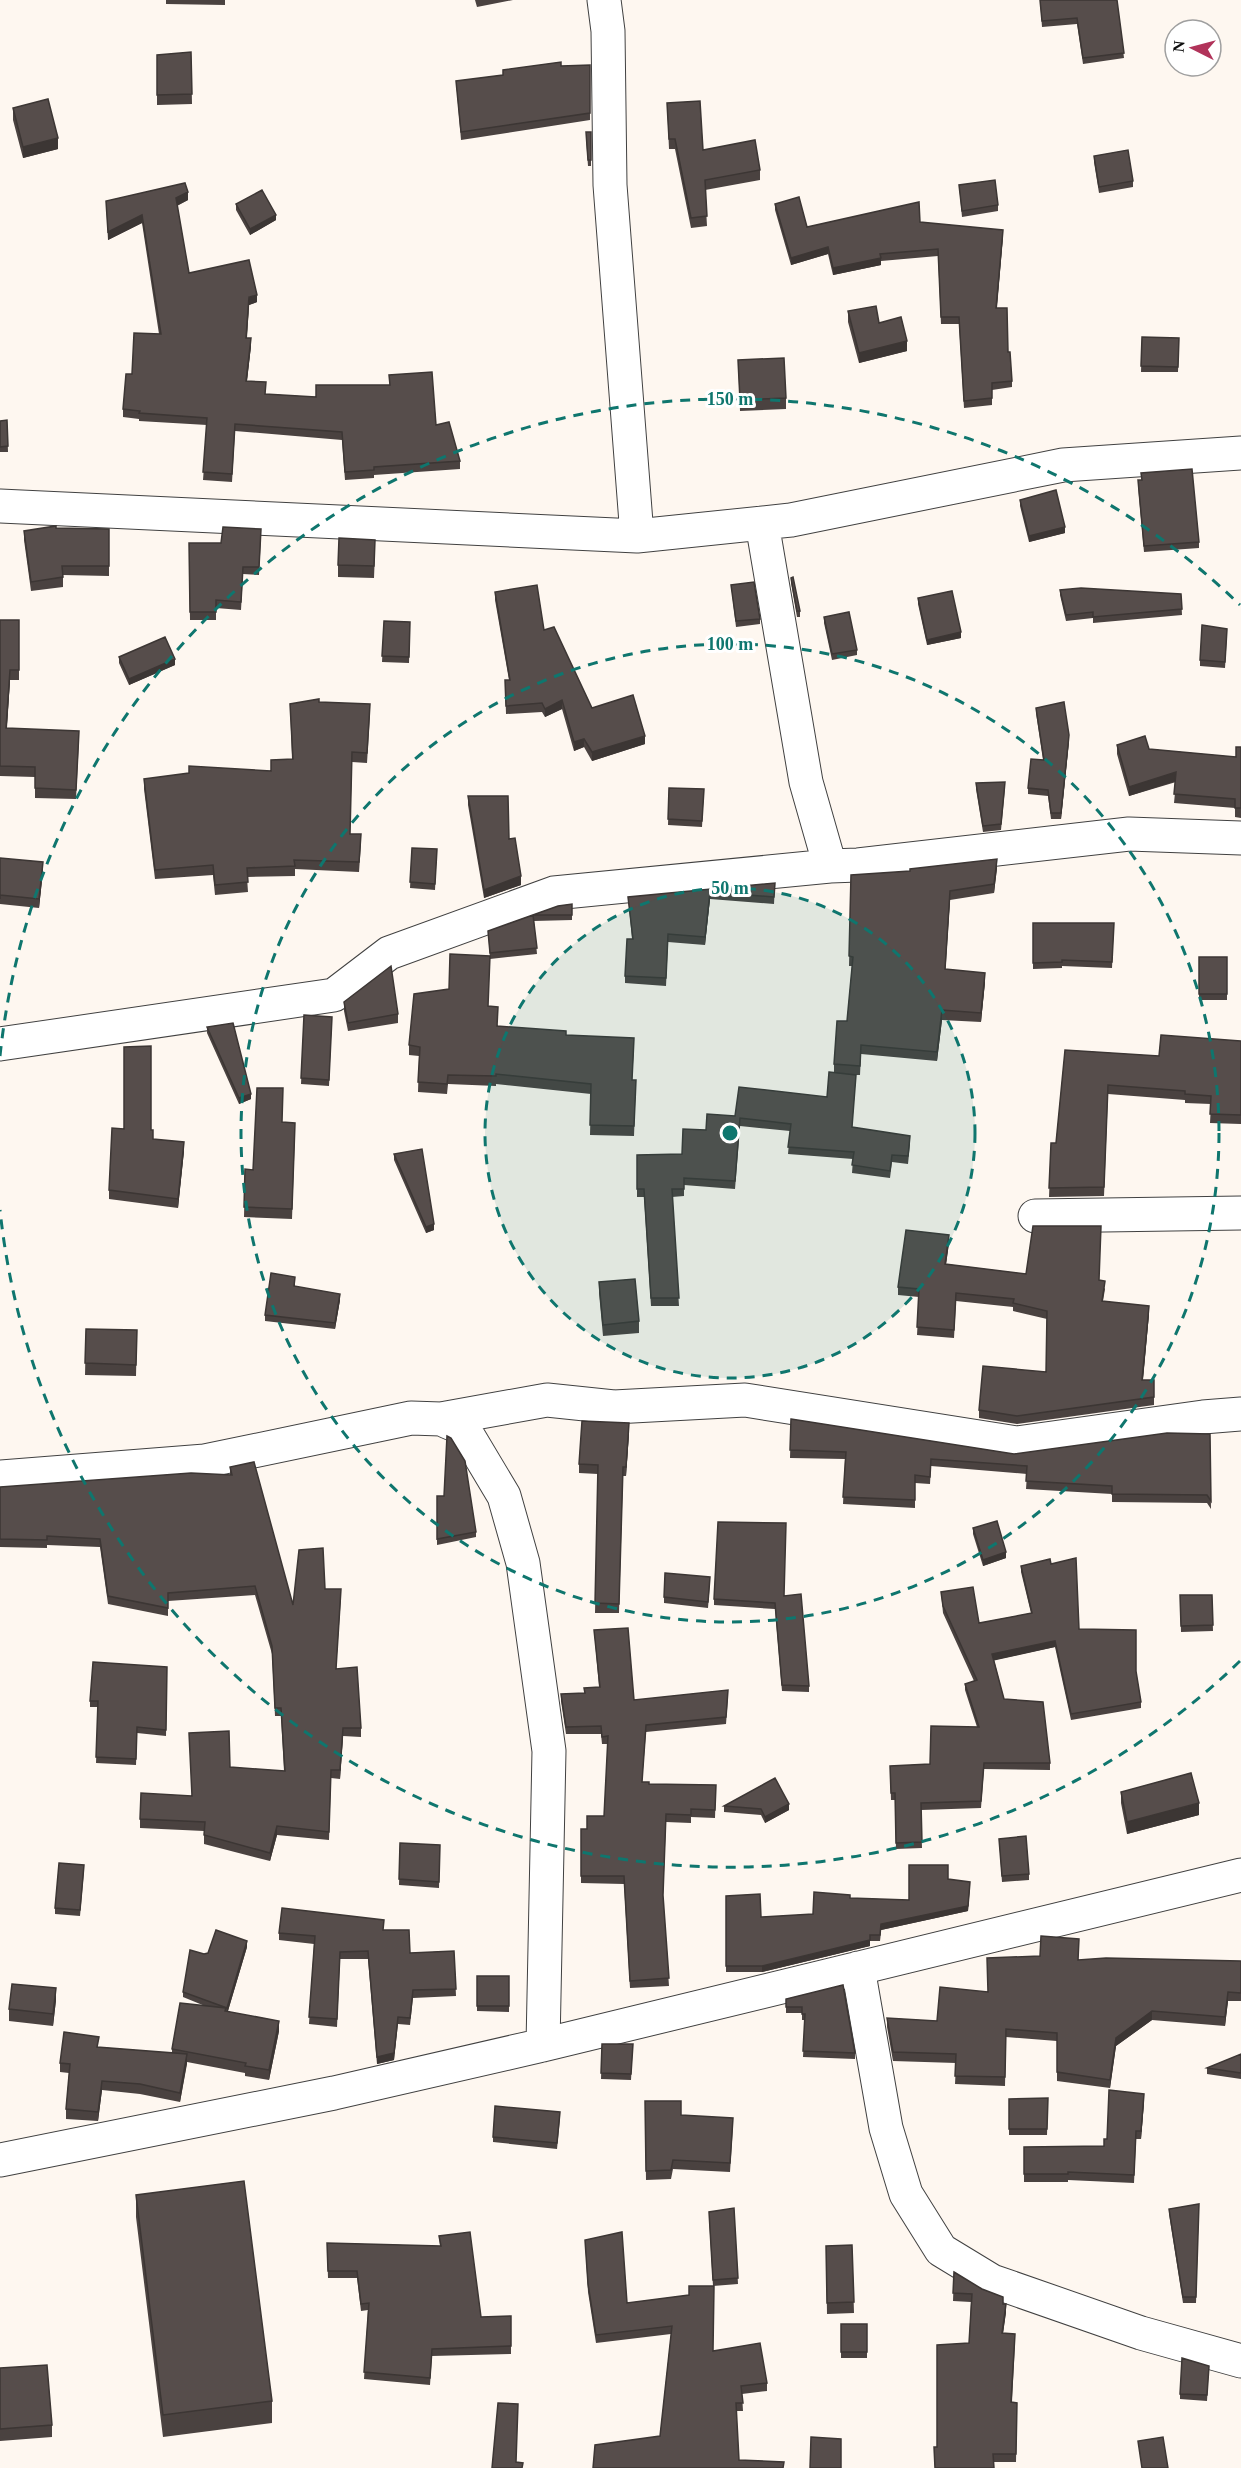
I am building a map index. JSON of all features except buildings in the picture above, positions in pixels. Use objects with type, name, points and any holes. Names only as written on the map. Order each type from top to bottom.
[{"type":"street","points":[[604,0],[608,31],[610,184],[637,536]]},
{"type":"street","points":[[0,506],[637,536],[791,520],[1062,465],[1241,453]]},
{"type":"street","points":[[762,523],[806,782],[831,866]]},
{"type":"street","points":[[0,1044],[334,995],[389,953],[554,893],[858,865],[1129,834],[1241,838]]},
{"type":"street","points":[[1035,1216],[1241,1213]]},
{"type":"street","points":[[0,1477],[205,1461],[411,1418],[441,1419],[547,1400],[614,1407],[745,1400],[1017,1443],[1203,1417],[1241,1414]]},
{"type":"street","points":[[441,1419],[464,1429],[504,1496],[523,1563],[549,1751],[543,2045]]},
{"type":"street","points":[[0,2160],[334,2093],[543,2045],[1241,1875]]},
{"type":"street","points":[[858,1968],[886,2128],[906,2194],[941,2250],[992,2281],[1141,2333],[1241,2361]]}]
